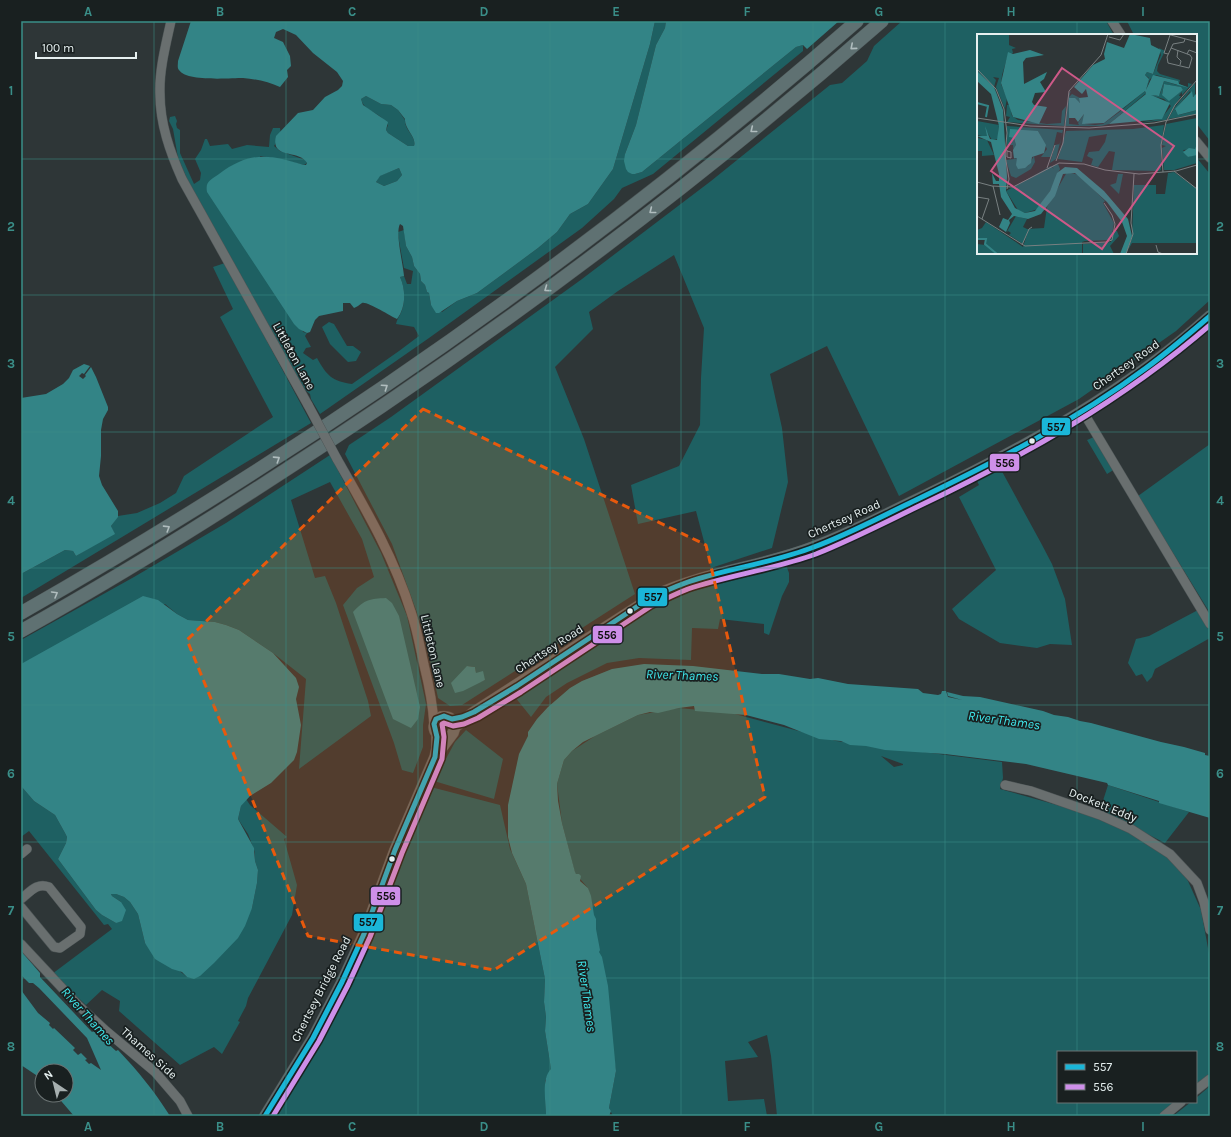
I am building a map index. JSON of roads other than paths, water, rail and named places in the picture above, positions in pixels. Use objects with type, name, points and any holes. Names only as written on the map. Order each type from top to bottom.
[{"type":"highway","points":[[21,613],[147,540],[229,489],[358,405],[516,295],[688,164],[759,106],[858,21]]},
{"type":"highway","points":[[21,631],[138,563],[268,482],[348,430],[485,334],[649,213],[837,61],[882,21]]},
{"type":"main road","name":"Chertsey Road","points":[[450,724],[474,712],[654,596],[708,576],[788,556],[845,534],[1007,454],[1116,389],[1171,350],[1210,316]]},
{"type":"main road","points":[[438,719],[450,724],[441,737],[435,729],[438,719]]},
{"type":"main road","name":"Chertsey Bridge Road","points":[[264,1116],[313,1038],[342,982],[364,934],[395,850],[450,724]]},
{"type":"main road","name":"Chertsey Bridge Road","points":[[435,729],[435,757]]},
{"type":"street","name":"Littleton Lane","points":[[171,21],[164,58],[160,93],[161,113],[171,154],[182,179],[373,523],[401,583],[417,631],[432,700],[435,729]]},
{"type":"street","points":[[1112,21],[1120,34]]},
{"type":"street","points":[[1197,142],[1210,158]]},
{"type":"street","points":[[1082,410],[1210,624]]},
{"type":"street","points":[[432,700],[438,711],[450,724]]},
{"type":"street","name":"Dockett Eddy","points":[[1005,785],[1031,791],[1100,815],[1131,829],[1170,854],[1197,883],[1204,902],[1210,930]]},
{"type":"street","points":[[21,899],[38,886],[43,884],[49,887],[81,927],[80,934],[60,948],[54,948],[21,907]]},
{"type":"street","name":"Thames Side","points":[[21,944],[78,1005],[155,1072],[180,1101],[188,1116]]},
{"type":"street","points":[[1197,1089],[1210,1079]]},
{"type":"street","points":[[1164,1116],[1180,1103]]},
{"type":"water","points":[[191,21],[655,21],[650,44],[613,169],[588,204],[570,214],[557,232],[538,248],[477,293],[457,301],[439,313],[436,313],[431,305],[429,293],[421,281],[420,274],[414,266],[412,257],[406,246],[403,226],[400,224],[398,234],[404,276],[400,277],[404,298],[402,309],[397,319],[365,303],[362,303],[354,308],[350,303],[343,303],[343,311],[319,316],[315,320],[310,332],[307,333],[299,329],[294,324],[207,192],[207,185],[211,179],[230,167],[240,161],[250,158],[270,157],[306,165],[307,163],[298,156],[281,151],[277,148],[275,143],[276,136],[298,113],[313,110],[325,97],[338,90],[342,86],[343,81],[337,72],[313,53],[296,35],[283,29],[276,32],[274,38],[283,42],[290,56],[291,66],[287,70],[288,77],[280,87],[267,82],[248,78],[199,78],[191,76],[184,74],[179,70],[178,61]],"holes":[[[366,96],[381,104],[391,105],[398,110],[405,119],[406,126],[414,139],[414,146],[408,146],[388,133],[386,130],[388,122],[363,105],[361,99]],[[399,168],[402,175],[397,181],[384,186],[376,182],[380,176]]]},
{"type":"water","points":[[666,21],[839,21],[807,49],[803,45],[796,47],[642,172],[632,174],[626,169],[624,161],[625,154],[636,125],[656,45],[665,28]]},
{"type":"water","points":[[84,364],[90,366],[84,374],[82,373],[79,376],[83,379],[91,367],[108,407],[103,419],[101,430],[99,476],[102,485],[118,511],[118,517],[111,526],[115,534],[76,556],[73,551],[65,550],[21,574],[21,398],[46,394],[63,384],[69,378],[73,370]]},
{"type":"water","points":[[143,596],[158,600],[188,620],[215,622],[239,630],[273,653],[296,678],[299,687],[296,699],[301,725],[297,752],[294,760],[271,783],[250,796],[241,806],[238,819],[254,848],[255,861],[258,870],[252,908],[245,926],[238,938],[214,963],[200,976],[194,979],[187,977],[182,972],[172,969],[155,959],[145,943],[138,914],[130,902],[124,897],[111,894],[121,902],[126,910],[122,921],[116,923],[96,910],[58,859],[66,843],[67,837],[55,815],[34,801],[21,786],[21,664]]},
{"type":"water","points":[[386,598],[392,603],[399,616],[420,707],[418,719],[411,728],[393,719],[353,612],[361,604],[368,600]]},
{"type":"water","name":"River Thames","points":[[644,664],[693,666],[762,674],[779,674],[810,679],[818,678],[848,684],[918,689],[923,693],[938,695],[941,694],[942,691],[946,691],[948,697],[962,700],[948,696],[947,692],[963,696],[980,697],[1068,717],[1184,747],[1210,756],[1210,818],[1159,803],[1159,801],[1108,785],[1107,783],[1026,764],[945,754],[885,750],[866,746],[850,745],[841,741],[819,739],[784,725],[746,715],[695,711],[694,706],[638,715],[583,742],[572,751],[564,760],[557,784],[562,823],[575,872],[581,876],[580,881],[588,888],[596,919],[599,952],[602,957],[608,986],[616,1071],[609,1108],[611,1111],[609,1116],[546,1116],[545,1085],[548,1073],[551,1069],[545,1031],[545,979],[526,884],[512,853],[508,837],[508,805],[519,754],[528,736],[528,732],[537,719],[548,707],[570,688],[582,681],[612,669]]},
{"type":"water","points":[[467,666],[475,667],[476,673],[483,671],[485,680],[463,691],[455,693],[451,683]]},
{"type":"water","points":[[21,951],[40,973],[40,977],[92,1032],[94,1031],[116,1051],[118,1050],[152,1090],[170,1116],[74,1116],[63,1103],[74,1103],[74,1063],[34,1063],[34,1074],[21,1065],[21,990],[38,1013],[50,1023],[49,1025],[53,1029],[54,1028],[75,1048],[73,1050],[78,1055],[81,1053],[87,1059],[85,1060],[89,1064],[91,1063],[101,1070],[87,1038],[39,988],[33,983],[29,983],[21,975]]}]
